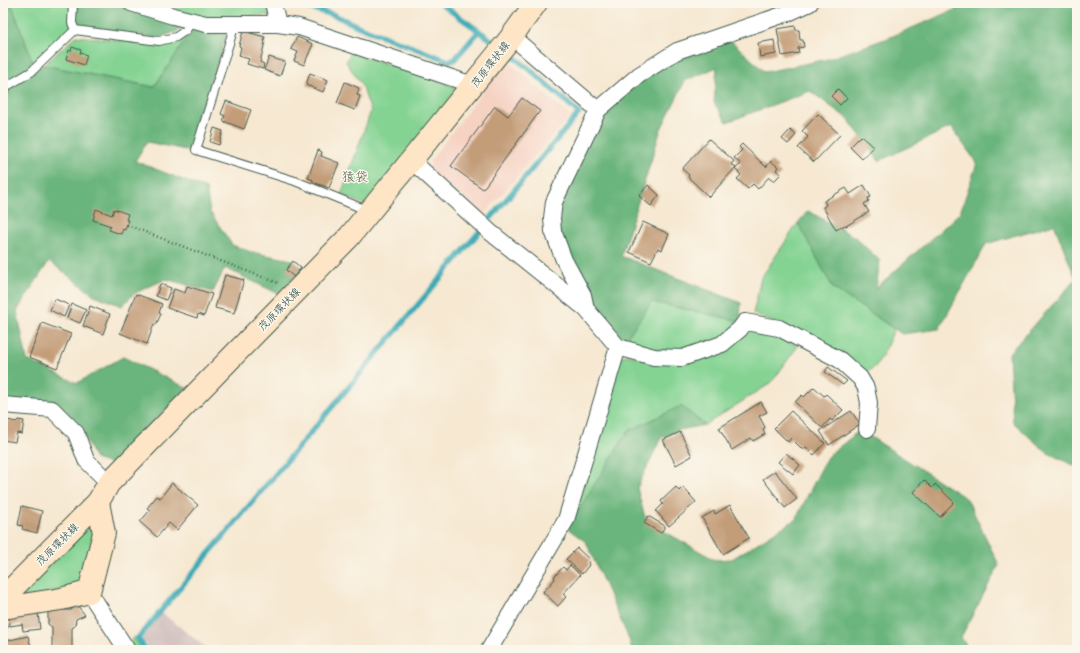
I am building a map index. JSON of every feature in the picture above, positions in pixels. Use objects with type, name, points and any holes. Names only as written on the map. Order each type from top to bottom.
[{"type":"main road","name":"茂原環状線","points":[[3,598],[98,502],[109,483],[349,237],[371,212],[473,85],[536,3]]},
{"type":"main road","points":[[3,608],[61,599],[89,592],[104,533],[98,502]]},
{"type":"street","points":[[131,3],[206,24],[278,24],[299,27],[473,85]]},
{"type":"street","points":[[273,3],[278,24]]},
{"type":"street","points":[[586,309],[583,295],[564,260],[554,231],[552,218],[554,202],[598,110],[639,75],[677,51],[788,13],[810,3]]},
{"type":"street","points":[[510,38],[598,110]]},
{"type":"street","points":[[412,161],[490,232],[586,309],[618,347],[654,357],[682,358],[722,344],[740,329],[745,322],[779,328],[840,360],[860,378],[866,388],[869,403],[867,429]]},
{"type":"street","points":[[489,650],[566,520],[618,347]]},
{"type":"street","points":[[3,405],[52,409],[76,433],[86,460],[109,483]]},
{"type":"street","points":[[89,592],[127,650]]},
{"type":"lane","points":[[73,3],[72,23],[75,30]]},
{"type":"lane","points":[[75,30],[160,41],[176,37],[186,30],[192,21]]},
{"type":"lane","points":[[235,24],[196,150],[295,181],[371,212]]},
{"type":"lane","points":[[3,93],[7,86],[31,72],[75,30]]},
{"type":"path","points":[[127,226],[298,290]]},
{"type":"shaded area","points":[[507,60],[570,116],[482,217],[431,173],[430,161]]},
{"type":"shaded area","points":[[162,613],[209,650],[150,650],[142,638]]},
{"type":"green space","points":[[3,3],[11,3],[33,63],[154,87],[195,26],[228,29],[191,151],[147,142],[135,161],[206,189],[210,212],[232,245],[251,252],[292,260],[303,269],[279,294],[225,268],[213,292],[166,279],[135,293],[122,306],[94,295],[49,261],[17,311],[27,360],[77,383],[123,357],[187,388],[113,465],[95,459],[81,429],[61,407],[3,401]]},
{"type":"green space","points":[[11,3],[70,3],[71,31],[33,63]]},
{"type":"green space","points":[[77,3],[114,3],[186,25],[180,30],[159,38],[83,28],[75,17]]},
{"type":"green space","points":[[156,3],[268,3],[271,15],[203,19]]},
{"type":"green space","points":[[971,3],[1077,3],[1077,467],[1046,452],[1013,422],[1009,353],[1076,279],[1054,224],[986,244],[939,329],[902,334],[833,288],[798,223],[808,211],[855,237],[880,261],[876,288],[960,213],[977,163],[951,127],[879,161],[848,119],[810,91],[727,122],[714,103],[717,67],[685,81],[661,129],[621,256],[741,303],[740,321],[652,302],[625,340],[606,323],[580,276],[558,229],[561,196],[601,113],[644,78],[677,57],[729,39],[765,72],[828,59],[888,38]]},
{"type":"green space","points":[[189,35],[154,87],[44,65],[76,36],[160,44],[182,39]]},
{"type":"green space","points":[[351,52],[458,88],[366,205],[341,195],[371,111],[361,84],[346,62]]},
{"type":"green space","points":[[798,223],[833,288],[894,329],[876,366],[865,374],[783,326],[753,314],[761,278]]},
{"type":"green space","points":[[652,302],[740,321],[720,340],[693,348],[666,351],[637,347],[625,340]]},
{"type":"green space","points":[[753,328],[770,332],[798,346],[771,383],[705,425],[681,406],[575,516],[620,358],[627,355],[659,362]]},
{"type":"green space","points":[[681,406],[705,425],[679,430],[661,438],[637,488],[646,521],[715,560],[732,559],[796,519],[827,457],[860,430],[967,499],[999,565],[961,637],[969,650],[632,650],[629,639],[586,542],[567,528],[628,431]]},
{"type":"green space","points":[[89,526],[93,527],[94,530],[81,586],[14,600]]},
{"type":"green space","points":[[134,637],[142,650],[134,650],[129,643]]},
{"type":"building","points":[[795,26],[796,30],[799,30],[800,40],[803,40],[804,47],[798,48],[799,53],[782,56],[777,29]]},
{"type":"building","points":[[243,31],[265,37],[260,62],[264,64],[263,69],[247,64],[249,59],[239,56],[241,47],[239,46]]},
{"type":"building","points":[[297,37],[313,44],[304,65],[294,61],[298,52],[291,49]]},
{"type":"building","points":[[774,40],[776,54],[760,57],[758,43]]},
{"type":"building","points":[[72,47],[81,50],[80,53],[87,55],[84,65],[66,59],[69,50],[71,51]]},
{"type":"building","points":[[269,57],[285,62],[280,76],[264,70]]},
{"type":"building","points":[[310,73],[328,80],[323,92],[306,85]]},
{"type":"building","points":[[345,82],[359,88],[357,95],[360,96],[355,110],[337,103]]},
{"type":"building","points":[[838,89],[847,98],[840,105],[831,96]]},
{"type":"building","points":[[522,98],[540,111],[483,189],[451,166],[495,106],[508,116]]},
{"type":"building","points":[[226,101],[251,110],[244,129],[223,121],[225,116],[221,114]]},
{"type":"building","points":[[818,114],[840,135],[814,162],[798,148],[808,137],[802,131]]},
{"type":"building","points":[[214,128],[223,131],[219,145],[210,142]]},
{"type":"building","points":[[790,130],[796,135],[788,144],[782,139]]},
{"type":"building","points":[[861,136],[873,147],[862,159],[850,147]]},
{"type":"building","points":[[709,139],[734,161],[731,164],[736,167],[709,197],[688,177],[689,175],[682,169]]},
{"type":"building","points":[[742,144],[766,167],[771,161],[778,167],[776,170],[781,174],[774,181],[769,177],[758,189],[753,184],[748,189],[737,179],[741,175],[735,169],[741,164],[734,158],[742,150],[739,147]]},
{"type":"building","points":[[318,150],[322,152],[321,156],[339,163],[329,188],[313,182],[313,180],[308,178]]},
{"type":"building","points":[[648,185],[659,195],[651,206],[639,196]]},
{"type":"building","points":[[864,185],[871,197],[868,198],[869,201],[864,204],[869,212],[846,226],[845,225],[836,230],[823,207],[826,205],[824,201],[846,188],[850,194]]},
{"type":"building","points":[[96,209],[112,215],[114,209],[128,214],[125,230],[123,229],[121,234],[109,230],[111,226],[93,220]]},
{"type":"building","points":[[643,222],[669,234],[662,250],[658,248],[651,262],[629,252]]},
{"type":"building","points":[[293,261],[301,268],[294,277],[286,270]]},
{"type":"building","points":[[225,275],[244,280],[234,313],[215,308]]},
{"type":"building","points":[[160,284],[171,288],[166,300],[156,296]]},
{"type":"building","points":[[187,286],[212,294],[204,316],[198,314],[197,318],[167,308],[174,289],[185,293]]},
{"type":"building","points":[[136,294],[162,304],[159,313],[161,314],[156,325],[154,324],[147,344],[120,333]]},
{"type":"building","points":[[55,299],[69,305],[64,317],[50,310]]},
{"type":"building","points":[[72,304],[86,310],[80,323],[67,318]]},
{"type":"building","points":[[90,306],[110,314],[103,334],[83,326]]},
{"type":"building","points":[[42,323],[71,334],[57,368],[29,357]]},
{"type":"building","points":[[828,367],[847,381],[843,385],[825,372]]},
{"type":"building","points":[[814,387],[824,396],[826,394],[843,410],[832,421],[830,419],[822,428],[795,402],[802,395],[804,397]]},
{"type":"building","points":[[761,402],[767,412],[759,416],[765,427],[763,430],[765,434],[753,441],[751,438],[732,450],[719,428]]},
{"type":"building","points":[[791,411],[825,443],[814,455],[806,447],[803,450],[791,438],[788,442],[774,428]]},
{"type":"building","points":[[851,411],[860,424],[829,445],[820,431]]},
{"type":"building","points":[[3,419],[16,422],[18,420],[24,421],[22,434],[17,433],[15,442],[3,440]]},
{"type":"building","points":[[680,432],[692,456],[676,465],[663,440]]},
{"type":"building","points":[[786,453],[800,465],[793,474],[778,462]]},
{"type":"building","points":[[775,471],[797,499],[785,508],[763,479]]},
{"type":"building","points":[[924,480],[932,488],[935,484],[954,502],[940,517],[913,492]]},
{"type":"building","points":[[172,483],[198,505],[177,530],[169,523],[157,537],[140,522],[150,510],[147,508],[157,496],[160,498]]},
{"type":"building","points":[[676,487],[679,491],[683,487],[696,502],[669,526],[656,511],[663,504],[661,501]]},
{"type":"building","points":[[730,505],[749,538],[723,554],[702,518],[714,511],[715,514]]},
{"type":"building","points":[[22,506],[42,511],[37,533],[22,529],[23,526],[18,525]]},
{"type":"building","points":[[648,516],[665,526],[661,533],[644,523]]},
{"type":"building","points":[[577,548],[590,560],[588,563],[589,565],[582,574],[566,559]]},
{"type":"building","points":[[570,565],[580,575],[563,594],[566,597],[558,606],[543,592],[555,579],[554,577],[563,567],[566,570]]},
{"type":"building","points":[[77,605],[85,615],[76,619],[75,626],[72,628],[72,650],[52,650],[52,627],[48,624],[48,610],[71,610]]},
{"type":"building","points":[[38,613],[40,629],[23,631],[22,624],[10,626],[9,617]]},
{"type":"building","points":[[3,621],[9,626],[3,633]]},
{"type":"building","points":[[28,636],[32,650],[7,650],[5,641]]},
{"type":"waterway","points":[[292,3],[334,15],[362,28],[449,61],[454,60],[479,31]]},
{"type":"waterway","points":[[440,3],[500,46]]},
{"type":"waterway","points":[[146,650],[138,638],[579,113],[528,68],[506,51]]},
{"type":"district","name":"猿袋","points":[[355,176]]}]
